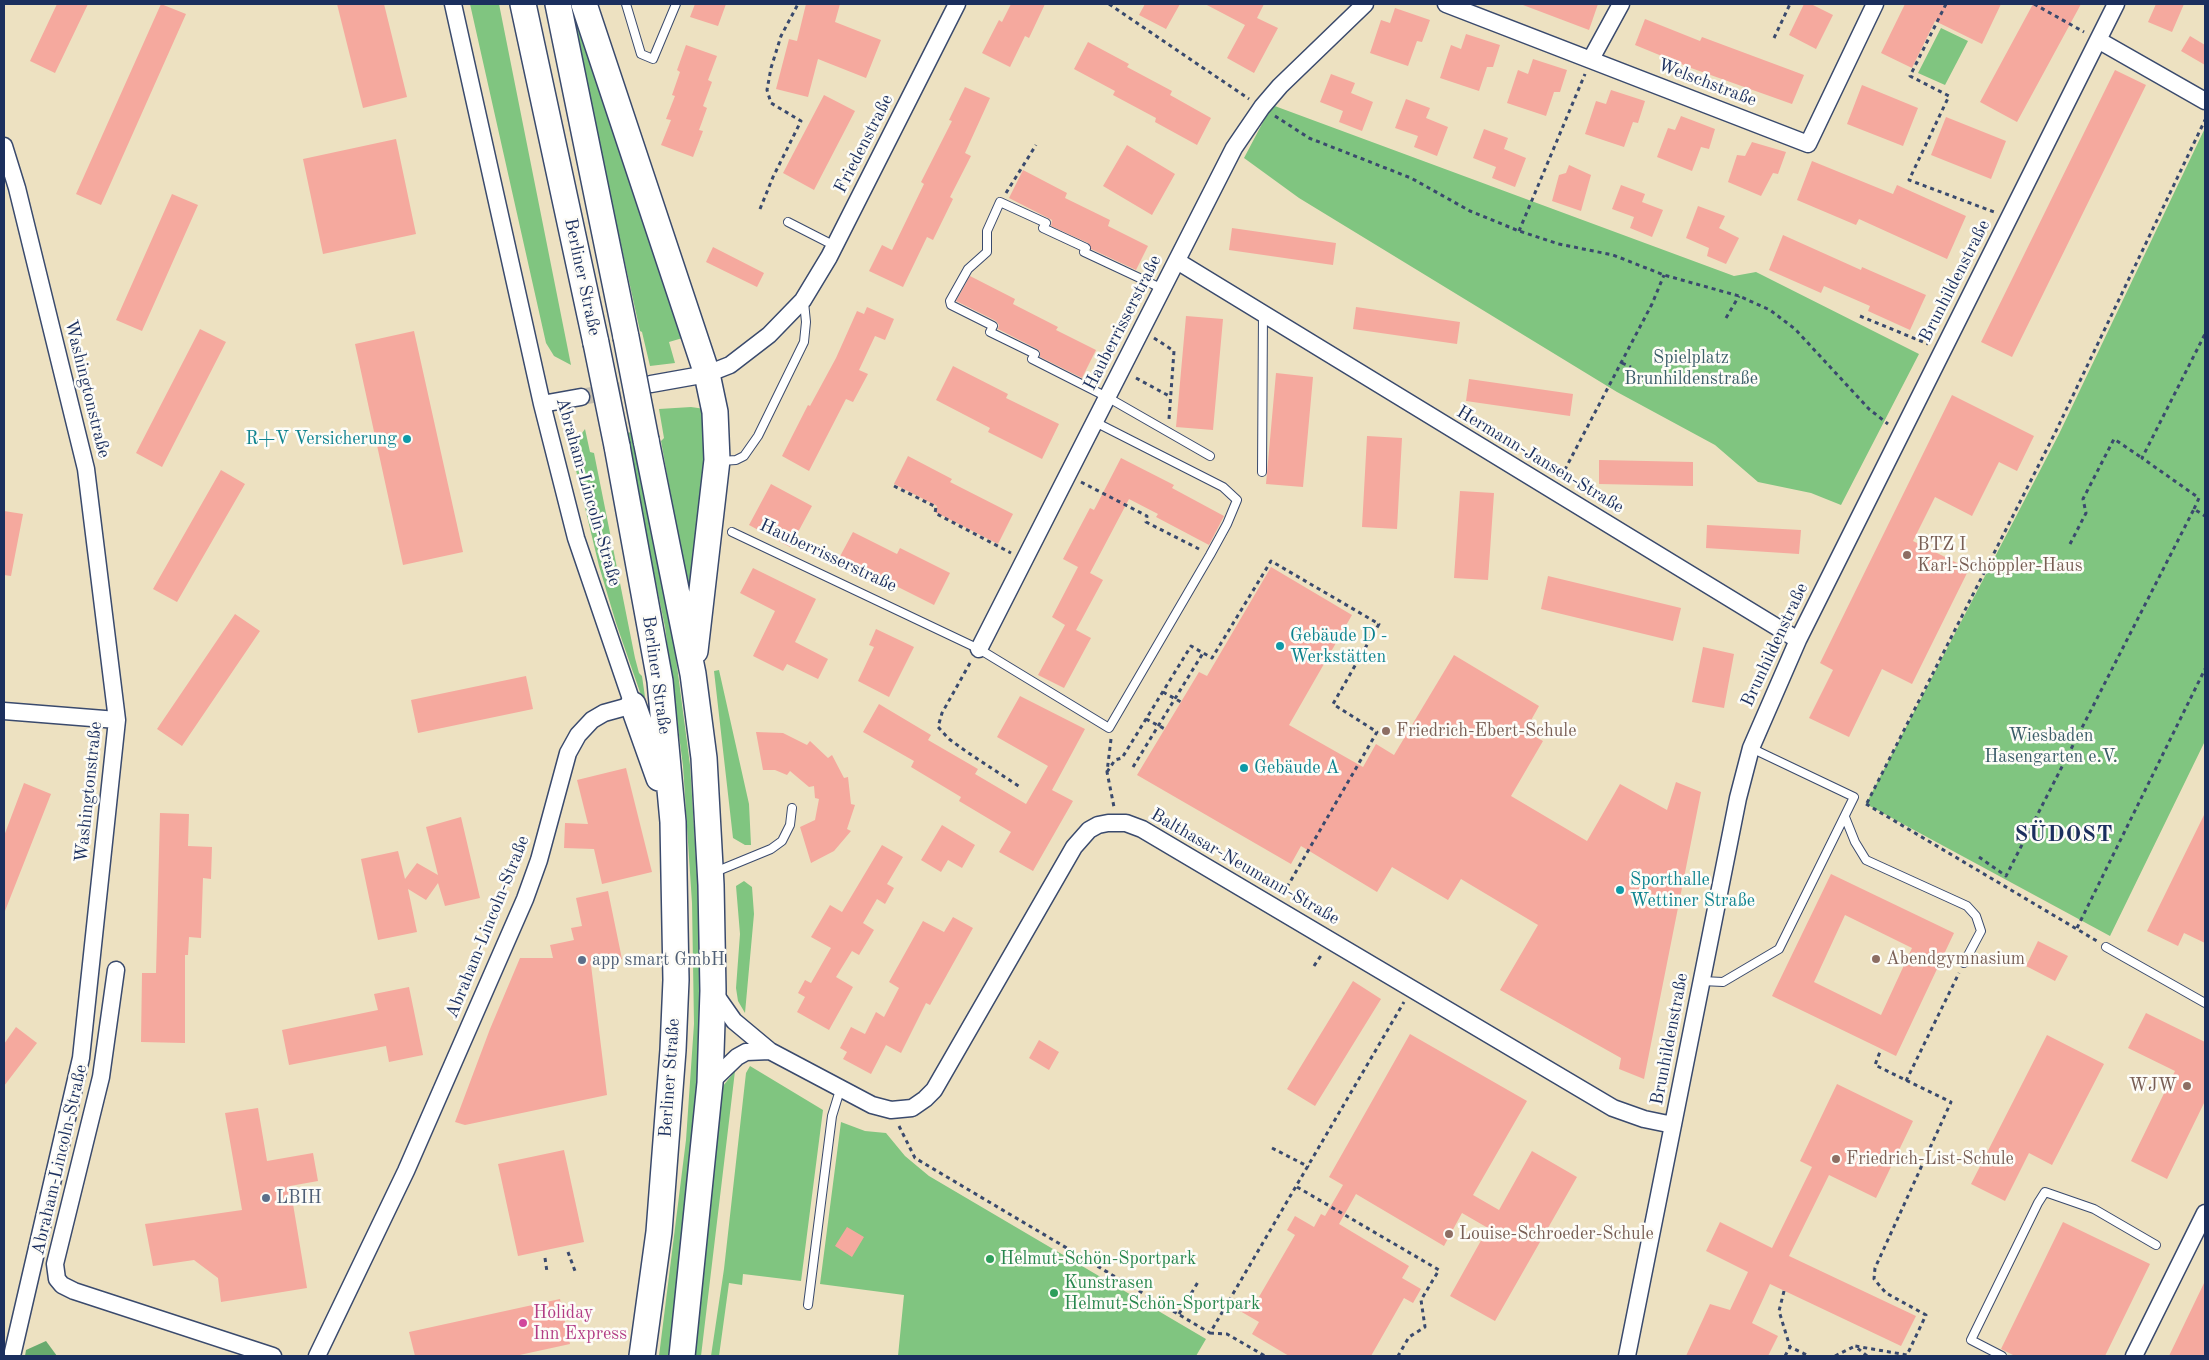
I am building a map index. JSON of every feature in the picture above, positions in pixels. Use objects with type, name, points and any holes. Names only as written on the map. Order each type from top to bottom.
[{"type":"main road","name":"Berliner Straße","points":[[523,4],[596,343],[660,682],[673,822],[676,980],[672,1050],[659,1232],[642,1356]]},
{"type":"main road","name":"Berliner Straße","points":[[558,4],[693,674],[704,758],[711,873],[713,991],[710,1083],[682,1356]]},
{"type":"main road","points":[[584,4],[707,374],[715,412],[717,460],[693,674]]},
{"type":"main road","points":[[633,705],[654,760],[673,822]]},
{"type":"street","name":"Abraham-Lincoln-Straße","points":[[317,1356],[406,1171],[525,899],[539,860],[568,753],[578,735],[592,720],[604,713],[633,705],[576,538],[542,404],[453,4]]},
{"type":"street","name":"Friedenstraße","points":[[651,384],[707,374],[730,365],[769,335],[803,300],[835,246],[957,4]]},
{"type":"street","name":"Hauberrisserstraße","points":[[979,649],[1234,148],[1262,107],[1280,86],[1365,4]]},
{"type":"street","name":"Welschstraße","points":[[1446,4],[1808,144],[1875,4]]},
{"type":"street","points":[[1591,60],[1621,4]]},
{"type":"street","name":"Brunhildenstraße","points":[[1627,1356],[1738,798],[1751,748],[1798,640],[2116,4]]},
{"type":"street","points":[[2098,40],[2205,101]]},
{"type":"street","name":"Washingtonstraße","points":[[4,146],[17,188],[86,469],[117,720],[81,1058],[12,1356]]},
{"type":"street","name":"Hermann-Jansen-Straße","points":[[1177,261],[1798,640]]},
{"type":"street","points":[[542,404],[581,397]]},
{"type":"street","points":[[4,711],[117,720]]},
{"type":"street","name":"Balthasar-Neumann-Straße","points":[[713,991],[734,1021],[770,1051],[840,1090],[872,1105],[891,1110],[912,1108],[934,1090],[1074,847],[1089,830],[1108,822],[1118,822],[1142,829],[1613,1108],[1644,1120],[1673,1125]]},
{"type":"street","name":"Abraham-Lincoln-Straße","points":[[116,970],[101,1077],[55,1264],[57,1279],[62,1285],[74,1291],[273,1356]]},
{"type":"street","points":[[710,1083],[730,1062],[746,1052],[770,1051]]},
{"type":"street","points":[[2134,1356],[2205,1213]]},
{"type":"street","points":[[4,1339],[19,1330]]},
{"type":"lane","points":[[626,4],[641,54],[653,59],[676,4]]},
{"type":"lane","points":[[1163,289],[1084,252],[1086,248],[1043,228],[1046,223],[1000,202],[987,231],[987,252],[968,269],[950,301],[951,305],[993,326],[990,332],[1035,354],[1032,359],[1107,397],[1210,456]]},
{"type":"lane","points":[[788,222],[835,246]]},
{"type":"lane","points":[[717,460],[736,460],[744,456],[758,436],[804,342],[806,322],[803,300]]},
{"type":"lane","points":[[1262,472],[1263,313]]},
{"type":"lane","points":[[979,649],[1109,728],[1227,524],[1237,500],[1223,487],[1095,422]]},
{"type":"lane","name":"Hauberrisserstraße","points":[[732,532],[979,649]]},
{"type":"lane","points":[[1702,981],[1723,982],[1779,949],[1854,797],[1751,748]]},
{"type":"lane","points":[[711,873],[772,849],[782,841],[790,825],[792,808]]},
{"type":"lane","points":[[1845,818],[1855,842],[1866,860],[1967,906],[1976,916],[1981,931],[1964,963]]},
{"type":"lane","points":[[2106,946],[2205,1002]]},
{"type":"lane","points":[[808,1305],[832,1116],[840,1090]]},
{"type":"lane","points":[[2002,1356],[1971,1340],[2045,1192],[2094,1209],[2156,1245]]},
{"type":"path","points":[[760,209],[801,121],[771,103],[767,90],[771,68],[781,36],[798,4]]},
{"type":"path","points":[[1109,4],[1309,138],[1411,178],[1470,211],[1519,231],[1559,244],[1613,255],[1664,275],[1739,296],[1770,310],[1782,318],[1868,409],[1900,435]]},
{"type":"path","points":[[1774,38],[1790,4]]},
{"type":"path","points":[[1946,4],[1910,76],[1949,96],[1908,180],[1959,197],[2008,218]]},
{"type":"path","points":[[2034,4],[2098,40]]},
{"type":"path","points":[[1519,231],[1591,60]]},
{"type":"path","points":[[1866,804],[2055,433],[2205,120]]},
{"type":"path","points":[[1000,202],[1036,146]]},
{"type":"path","points":[[1554,491],[1622,363],[1652,304],[1664,275]]},
{"type":"path","points":[[1726,318],[1739,296]]},
{"type":"path","points":[[1860,316],[1943,350]]},
{"type":"path","points":[[1142,330],[1174,351],[1168,432]]},
{"type":"path","points":[[2142,458],[2205,334]]},
{"type":"path","points":[[1622,363],[1631,367]]},
{"type":"path","points":[[1121,370],[1171,397]]},
{"type":"path","points":[[1979,857],[2006,876],[2198,498],[2114,439],[2083,499],[2086,513],[2070,544]]},
{"type":"path","points":[[1068,475],[1147,516],[1146,522],[1210,555]]},
{"type":"path","points":[[894,486],[936,507],[935,513],[1024,560]]},
{"type":"path","points":[[2194,509],[2205,516]]},
{"type":"path","points":[[1107,772],[1115,760],[1122,758],[1191,646],[1212,658],[1271,561],[1380,624],[1333,704],[1377,732],[1325,818],[1275,908]]},
{"type":"path","points":[[979,649],[942,713],[938,727],[967,752],[1020,787]]},
{"type":"path","points":[[1133,767],[1203,653]]},
{"type":"path","points":[[2077,928],[2205,669]]},
{"type":"path","points":[[1163,692],[1181,702]]},
{"type":"path","points":[[1146,718],[1165,729]]},
{"type":"path","points":[[1109,728],[1112,743],[1107,772],[1118,822]]},
{"type":"path","points":[[1854,797],[2106,946]]},
{"type":"path","points":[[1314,966],[1324,950]]},
{"type":"path","points":[[1906,1080],[1964,963]]},
{"type":"path","points":[[1210,1332],[1309,1167],[1412,989]]},
{"type":"path","points":[[1835,1356],[1854,1346],[1907,1355],[1926,1315],[1886,1294],[1874,1279],[1875,1268],[1951,1102],[1875,1065],[1881,1049]]},
{"type":"path","points":[[891,1110],[914,1158],[1210,1332],[1226,1334],[1265,1356]]},
{"type":"path","points":[[1272,1148],[1309,1167]]},
{"type":"path","points":[[1297,1187],[1439,1270],[1420,1300],[1424,1327],[1409,1337],[1398,1356]]},
{"type":"path","points":[[568,1252],[575,1272]]},
{"type":"path","points":[[545,1258],[547,1272]]},
{"type":"path","points":[[1179,1314],[1198,1282]]},
{"type":"path","points":[[1784,1291],[1779,1311],[1790,1346],[1785,1356]]},
{"type":"path","points":[[1790,1346],[1809,1356]]},
{"type":"path","points":[[1854,1346],[1867,1356]]},
{"type":"green space","points":[[470,4],[499,4],[571,365],[554,356],[546,343]]},
{"type":"green space","points":[[568,4],[573,4],[686,337],[669,342],[675,363],[650,366],[642,332],[640,331]]},
{"type":"green space","points":[[1941,28],[1968,41],[1945,85],[1918,73]]},
{"type":"green space","name":"Spielplatz Brunhildenstraße","points":[[1272,105],[1734,276],[1756,272],[1919,354],[1841,505],[1811,493],[1758,482],[1715,445],[1617,392],[1299,198],[1244,158]]},
{"type":"green space","name":"Wiesbaden Hasengarten e.V.","points":[[2205,128],[2205,741],[2110,936],[1866,804],[2059,434]]},
{"type":"green space","points":[[691,407],[705,409],[707,461],[690,602],[661,441],[664,438],[659,409]]},
{"type":"green space","points":[[585,429],[590,452],[594,453],[635,658],[639,673],[642,676],[645,697],[642,698],[599,566],[575,466],[575,443]]},
{"type":"green space","points":[[634,432],[672,628],[690,765],[699,906],[700,1025],[693,1143],[669,1356],[659,1356],[686,1140],[694,1024],[692,903],[683,766],[665,627],[625,433]]},
{"type":"green space","points":[[719,670],[749,804],[751,845],[745,845],[733,838],[714,671]]},
{"type":"green space","points":[[744,881],[752,887],[754,914],[745,1013],[738,1001],[736,988],[740,934],[736,886]]},
{"type":"green space","points":[[750,1066],[823,1110],[801,1281],[743,1274],[742,1285],[729,1283],[719,1356],[711,1356],[724,1269],[746,1073]]},
{"type":"green space","points":[[735,1071],[701,1356],[694,1356],[723,1086]]},
{"type":"green space","name":"Helmut-Schön-Sportpark","points":[[841,1122],[865,1131],[886,1133],[905,1156],[929,1176],[1206,1339],[1196,1356],[898,1356],[904,1295],[820,1284]]},
{"type":"green space","points":[[46,1341],[57,1356],[25,1356],[26,1350]]},
{"type":"building","points":[[57,4],[88,4],[55,73],[30,61]]},
{"type":"building","points":[[161,4],[186,14],[101,205],[76,194]]},
{"type":"building","points":[[337,4],[384,4],[407,97],[363,108]]},
{"type":"building","points":[[695,4],[726,4],[718,26],[690,17]]},
{"type":"building","points":[[806,4],[840,4],[835,22],[881,40],[866,78],[818,59],[808,97],[776,89],[789,39],[797,41]]},
{"type":"building","points":[[1011,4],[1045,4],[1029,38],[1025,36],[1010,67],[982,53],[999,20],[1002,22]]},
{"type":"building","points":[[1145,4],[1180,4],[1166,29],[1139,15]]},
{"type":"building","points":[[1205,4],[1264,4],[1257,18],[1278,28],[1254,73],[1227,58],[1245,25]]},
{"type":"building","points":[[1523,4],[1598,4],[1589,30]]},
{"type":"building","points":[[1804,4],[1811,4],[1833,15],[1816,49],[1789,35]]},
{"type":"building","points":[[1905,4],[2001,4],[1982,44],[1935,21],[1912,68],[1881,53]]},
{"type":"building","points":[[2033,4],[2081,4],[2017,122],[1980,102]]},
{"type":"building","points":[[2156,4],[2184,4],[2172,32],[2148,22]]},
{"type":"building","points":[[1395,8],[1430,20],[1422,42],[1417,41],[1408,66],[1370,53],[1381,20],[1390,23]]},
{"type":"building","points":[[1645,19],[1700,41],[1702,37],[1804,75],[1792,104],[1691,68],[1635,45]]},
{"type":"building","points":[[1466,34],[1500,45],[1493,67],[1487,67],[1479,91],[1440,78],[1451,45],[1461,49]]},
{"type":"building","points":[[2190,36],[2205,45],[2205,65],[2181,51]]},
{"type":"building","points":[[1088,42],[1129,64],[1127,67],[1172,91],[1170,95],[1211,118],[1197,145],[1155,122],[1156,118],[1113,95],[1115,91],[1074,69]]},
{"type":"building","points":[[686,45],[717,56],[708,80],[712,82],[703,106],[707,108],[699,130],[703,131],[693,157],[661,145],[671,120],[666,119],[675,96],[672,95],[680,72],[677,70]]},
{"type":"building","points":[[1533,59],[1567,70],[1560,92],[1554,92],[1546,116],[1507,103],[1518,70],[1528,74]]},
{"type":"building","points":[[2115,70],[2146,85],[2012,357],[1981,342]]},
{"type":"building","points":[[1331,74],[1355,83],[1351,93],[1373,102],[1362,131],[1339,122],[1343,111],[1320,102]]},
{"type":"building","points":[[1862,85],[1918,108],[1903,146],[1847,124]]},
{"type":"building","points":[[965,87],[990,98],[965,153],[971,156],[950,197],[953,199],[933,240],[927,237],[903,287],[869,271],[882,245],[892,250],[924,184],[921,182],[952,121],[949,120]]},
{"type":"building","points":[[1611,90],[1645,101],[1638,123],[1633,122],[1624,147],[1585,134],[1596,101],[1606,104]]},
{"type":"building","points":[[824,95],[855,111],[814,190],[783,173]]},
{"type":"building","points":[[1406,99],[1430,108],[1426,118],[1448,127],[1437,156],[1414,147],[1418,136],[1395,128]]},
{"type":"building","points":[[1681,116],[1715,129],[1709,149],[1701,147],[1692,171],[1657,157],[1668,128],[1675,130]]},
{"type":"building","points":[[1946,117],[2006,141],[1991,179],[1931,155]]},
{"type":"building","points":[[1484,129],[1508,138],[1504,149],[1526,158],[1515,187],[1492,178],[1496,167],[1473,158]]},
{"type":"building","points":[[396,139],[416,234],[323,254],[303,159]]},
{"type":"building","points":[[1752,142],[1786,152],[1778,174],[1773,173],[1761,196],[1728,182],[1737,155],[1745,156]]},
{"type":"building","points":[[1127,145],[1175,174],[1152,215],[1103,186]]},
{"type":"building","points":[[1812,161],[1893,194],[1897,185],[1966,216],[1947,259],[1859,219],[1856,225],[1797,200]]},
{"type":"building","points":[[1569,165],[1591,175],[1581,211],[1552,201],[1559,175],[1566,173]]},
{"type":"building","points":[[1023,170],[1067,193],[1065,198],[1110,220],[1108,226],[1148,246],[1136,270],[1091,249],[1088,243],[1051,226],[1052,220],[1009,198]]},
{"type":"building","points":[[1621,185],[1645,194],[1642,202],[1663,210],[1652,237],[1630,228],[1634,217],[1612,209]]},
{"type":"building","points":[[172,194],[198,205],[142,331],[116,320]]},
{"type":"building","points":[[1698,206],[1725,216],[1719,228],[1739,238],[1726,264],[1707,256],[1709,248],[1686,238]]},
{"type":"building","points":[[1232,228],[1336,243],[1333,265],[1229,250]]},
{"type":"building","points":[[1783,235],[1861,270],[1862,267],[1926,295],[1910,330],[1868,311],[1870,306],[1824,286],[1821,293],[1769,270]]},
{"type":"building","points":[[713,247],[764,273],[757,287],[706,262]]},
{"type":"building","points":[[970,276],[1015,299],[1013,304],[1058,327],[1056,330],[1096,350],[1082,378],[1040,357],[1040,351],[1037,349],[998,329],[999,325],[996,321],[956,301]]},
{"type":"building","points":[[867,307],[894,319],[885,340],[875,336],[859,370],[868,374],[853,402],[846,399],[809,471],[782,456],[808,405],[810,406],[836,358],[857,311],[864,314]]},
{"type":"building","points":[[1356,307],[1460,322],[1457,344],[1353,329]]},
{"type":"building","points":[[1186,316],[1223,319],[1213,430],[1176,427]]},
{"type":"building","points":[[200,329],[226,342],[162,467],[136,453]]},
{"type":"building","name":"R+V Versicherung","points":[[414,331],[463,552],[403,565],[355,344]]},
{"type":"building","points":[[953,366],[1008,394],[1006,398],[1059,424],[1042,459],[988,432],[990,428],[936,400]]},
{"type":"building","points":[[1276,373],[1313,377],[1303,487],[1266,484]]},
{"type":"building","points":[[1469,379],[1573,394],[1570,416],[1466,401]]},
{"type":"building","name":"BTZ I Karl-Schöppler-Haus","points":[[1952,395],[2034,436],[2017,471],[1999,462],[1972,516],[1935,497],[1913,541],[1969,569],[1912,684],[1882,669],[1849,737],[1809,718],[1833,670],[1820,663]]},
{"type":"building","points":[[1367,436],[1402,438],[1397,529],[1362,527]]},
{"type":"building","points":[[908,456],[952,479],[950,482],[1013,514],[998,544],[935,512],[937,506],[894,484]]},
{"type":"building","points":[[1121,458],[1174,485],[1172,488],[1224,516],[1209,545],[1156,517],[1158,514],[1129,499],[1090,573],[1103,580],[1076,630],[1091,638],[1064,688],[1038,675],[1065,625],[1052,617],[1078,567],[1063,559],[1090,508],[1094,510]]},
{"type":"building","points":[[1599,460],[1693,462],[1693,486],[1599,484]]},
{"type":"building","points":[[221,470],[245,484],[177,602],[153,589]]},
{"type":"building","points":[[771,484],[812,506],[790,547],[749,525]]},
{"type":"building","points":[[1460,491],[1494,493],[1488,580],[1454,578]]},
{"type":"building","points":[[4,511],[23,514],[11,576],[4,575]]},
{"type":"building","points":[[1707,525],[1801,530],[1799,554],[1706,548]]},
{"type":"building","points":[[853,532],[897,554],[900,548],[950,573],[934,605],[884,580],[882,585],[837,562]]},
{"type":"building","points":[[1271,567],[1352,615],[1289,725],[1363,767],[1376,744],[1394,755],[1454,655],[1539,706],[1525,731],[1543,741],[1511,796],[1587,841],[1620,784],[1667,810],[1676,782],[1701,792],[1644,1079],[1619,1069],[1621,1058],[1500,990],[1538,925],[1461,879],[1448,900],[1392,867],[1377,892],[1301,846],[1291,864],[1137,775],[1199,672],[1207,676]]},
{"type":"building","points":[[753,568],[816,599],[795,642],[828,659],[818,679],[787,664],[783,671],[753,656],[775,611],[740,593]]},
{"type":"building","points":[[1548,576],[1681,608],[1673,641],[1541,609]]},
{"type":"building","points":[[235,614],[260,631],[182,746],[157,729]]},
{"type":"building","points":[[876,629],[914,647],[889,697],[858,681],[874,647],[869,645]]},
{"type":"building","points":[[1703,647],[1734,654],[1724,708],[1692,702]]},
{"type":"building","points":[[526,676],[533,709],[418,733],[411,700]]},
{"type":"building","points":[[1020,696],[1085,729],[1052,790],[1073,801],[1033,871],[999,852],[1011,832],[959,801],[961,797],[911,767],[914,761],[863,732],[879,704],[931,735],[928,740],[978,769],[975,774],[1026,804],[1048,766],[997,737]]},
{"type":"building","points":[[756,732],[783,733],[807,745],[810,741],[828,758],[832,755],[844,778],[848,777],[851,804],[855,805],[847,829],[851,831],[834,851],[811,863],[800,827],[815,820],[819,799],[815,798],[814,786],[809,787],[790,771],[787,775],[775,770],[763,770]]},
{"type":"building","points":[[626,768],[652,872],[602,884],[594,849],[564,848],[565,823],[588,824],[577,780]]},
{"type":"building","points":[[24,783],[51,794],[5,911],[4,836]]},
{"type":"building","points":[[160,813],[189,814],[188,846],[212,847],[211,879],[203,878],[201,938],[189,937],[188,955],[185,955],[185,1043],[141,1042],[142,973],[156,973]]},
{"type":"building","points":[[2205,813],[2205,943],[2184,933],[2178,946],[2147,931]]},
{"type":"building","points":[[461,817],[480,898],[445,906],[438,883],[426,900],[408,889],[417,932],[378,940],[361,859],[398,851],[405,879],[417,863],[438,875],[426,827]]},
{"type":"building","points":[[942,825],[975,845],[962,868],[948,860],[941,872],[921,860]]},
{"type":"building","points":[[882,845],[903,857],[887,884],[894,888],[885,904],[877,899],[863,923],[874,930],[859,955],[852,951],[836,977],[853,987],[829,1030],[797,1012],[805,997],[798,993],[805,980],[811,983],[831,948],[811,937],[830,905],[842,912]]},
{"type":"building","points":[[1831,874],[1954,933],[1896,1056],[1772,996]],"holes":[[[1845,915],[1912,948],[1881,1015],[1814,982]]]},
{"type":"building","points":[[608,891],[622,959],[591,965],[607,1095],[465,1125],[455,1122],[490,1029],[520,958],[553,958],[550,945],[574,940],[571,928],[582,926],[576,898]]},
{"type":"building","points":[[953,917],[973,928],[930,1005],[926,1003],[901,1053],[886,1045],[871,1074],[843,1059],[847,1052],[840,1048],[851,1027],[865,1034],[876,1012],[884,1017],[899,988],[889,982],[923,921],[944,932]]},
{"type":"building","points":[[2038,941],[2068,956],[2055,981],[2026,966]]},
{"type":"building","points":[[1353,981],[1381,999],[1315,1106],[1287,1089]]},
{"type":"building","points":[[409,987],[423,1055],[389,1062],[386,1046],[289,1065],[282,1030],[378,1010],[374,994]]},
{"type":"building","name":"WJW","points":[[2146,1013],[2205,1042],[2205,1101],[2167,1179],[2131,1161],[2175,1071],[2128,1048]]},
{"type":"building","points":[[16,1027],[37,1043],[4,1086],[4,1044]]},
{"type":"building","points":[[1410,1034],[1527,1101],[1473,1195],[1499,1210],[1532,1151],[1577,1177],[1495,1321],[1450,1296],[1488,1228],[1462,1213],[1444,1246],[1356,1194],[1339,1224],[1409,1266],[1402,1278],[1421,1289],[1413,1303],[1404,1298],[1371,1356],[1289,1356],[1252,1334],[1259,1322],[1240,1311],[1248,1297],[1256,1302],[1295,1235],[1287,1230],[1295,1216],[1314,1227],[1321,1214],[1325,1216],[1343,1185],[1329,1177]]},
{"type":"building","points":[[2047,1035],[2104,1064],[2052,1165],[2029,1153],[2005,1201],[1971,1184]]},
{"type":"building","points":[[1039,1040],[1059,1052],[1049,1070],[1029,1058]]},
{"type":"building","points":[[1837,1084],[1913,1121],[1876,1198],[1829,1175],[1789,1256],[1916,1316],[1901,1346],[1770,1284],[1752,1323],[1778,1336],[1768,1356],[1686,1356],[1710,1304],[1730,1310],[1748,1272],[1706,1251],[1720,1222],[1772,1248],[1812,1167],[1800,1161]]},
{"type":"building","name":"LBIH","points":[[258,1108],[267,1161],[313,1153],[318,1181],[290,1186],[307,1288],[221,1302],[218,1278],[194,1260],[153,1266],[145,1224],[242,1210],[225,1113]]},
{"type":"building","points":[[564,1150],[584,1242],[518,1256],[498,1164]]},
{"type":"building","points":[[2063,1222],[2150,1264],[2105,1356],[2015,1356],[2001,1349]]},
{"type":"building","points":[[847,1227],[864,1237],[852,1257],[835,1246]]},
{"type":"building","points":[[2205,1281],[2205,1356],[2169,1356]]},
{"type":"building","points":[[560,1299],[570,1344],[515,1356],[415,1356],[409,1332]]},
{"type":"tunnel","points":[[581,397],[644,386]]},
{"type":"place","name":"R+V Versicherung","points":[[407,439]]},
{"type":"place","name":"BTZ I Karl-Schöppler-Haus","points":[[1907,555]]},
{"type":"place","name":"Gebäude D - Werkstätten","points":[[1280,646]]},
{"type":"place","name":"Friedrich-Ebert-Schule","points":[[1386,731]]},
{"type":"place","name":"Gebäude A","points":[[1244,768]]},
{"type":"place","name":"Sporthalle Wettiner Straße","points":[[1620,890]]},
{"type":"place","name":"Abendgymnasium","points":[[1876,959]]},
{"type":"place","name":"app smart GmbH","points":[[582,960]]},
{"type":"place","name":"WJW","points":[[2187,1086]]},
{"type":"place","name":"Friedrich-List-Schule","points":[[1836,1159]]},
{"type":"place","name":"LBIH","points":[[266,1198]]},
{"type":"place","name":"Louise-Schroeder-Schule","points":[[1449,1234]]},
{"type":"place","name":"Helmut-Schön-Sportpark","points":[[990,1259]]},
{"type":"place","name":"Kunstrasen Helmut-Schön-Sportpark","points":[[1054,1293]]},
{"type":"place","name":"Holiday Inn Express","points":[[523,1323]]},
{"type":"district","name":"SÜDOST","points":[[2064,835]]}]
